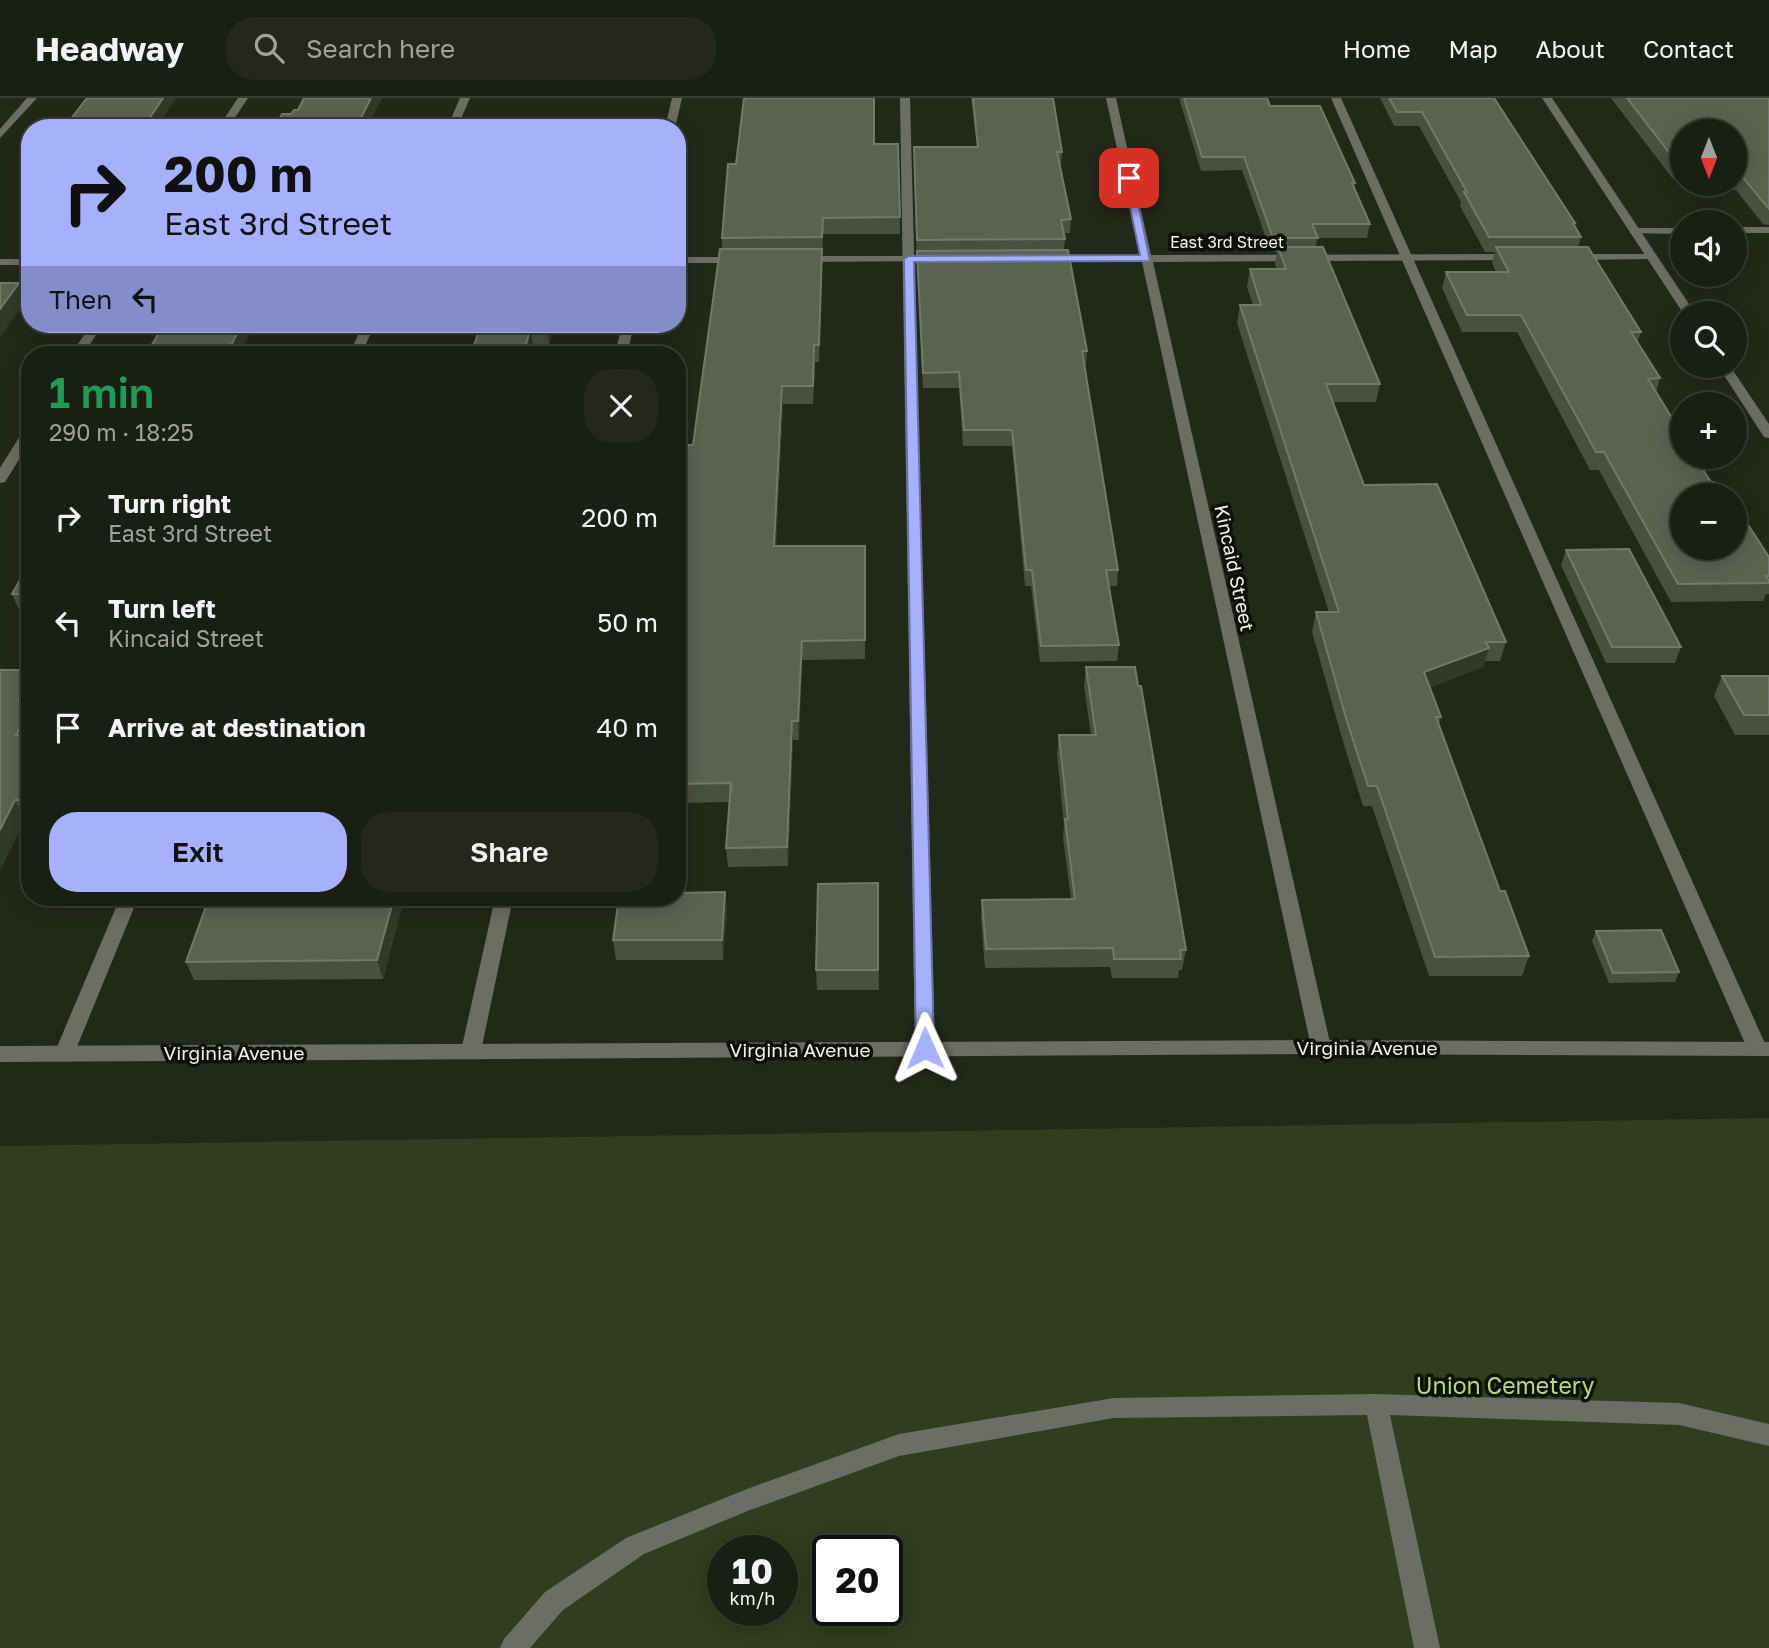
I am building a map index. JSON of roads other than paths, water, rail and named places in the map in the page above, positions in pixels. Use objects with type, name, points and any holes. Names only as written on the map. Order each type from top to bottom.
[{"type":"street","points":[[0,135],[32,98]]},
{"type":"street","points":[[229,119],[243,98]]},
{"type":"street","points":[[456,119],[465,98]]},
{"type":"street","points":[[672,119],[677,98]]},
{"type":"street","points":[[905,98],[925,1048]]},
{"type":"street","name":"Kincaid Street","points":[[1111,98],[1321,1047]]},
{"type":"street","points":[[1336,98],[1763,1049]]},
{"type":"street","points":[[1547,98],[1681,301]]},
{"type":"street","points":[[1747,230],[1769,230]]},
{"type":"street","points":[[1634,231],[1670,231]]},
{"type":"street","name":"East 3rd Street","points":[[1035,259],[1529,257]]},
{"type":"street","points":[[1556,257],[1651,257]]},
{"type":"street","points":[[786,259],[951,259]]},
{"type":"street","points":[[686,260],[759,260]]},
{"type":"street","points":[[0,262],[21,262]]},
{"type":"street","points":[[1732,378],[1769,434]]},
{"type":"street","points":[[0,479],[21,445]]},
{"type":"street","points":[[64,1054],[126,906]]},
{"type":"street","points":[[471,1051],[502,906]]},
{"type":"street","name":"Virginia Avenue","points":[[0,1054],[925,1048],[1763,1049]]},
{"type":"street","points":[[513,1648],[554,1601],[635,1546],[747,1500],[899,1445],[1114,1408],[1376,1404],[1679,1414],[1769,1435]]},
{"type":"street","points":[[1376,1404],[1427,1648]]},
{"type":"park label","name":"Union Cemetery","points":[[1505,1385]]}]
